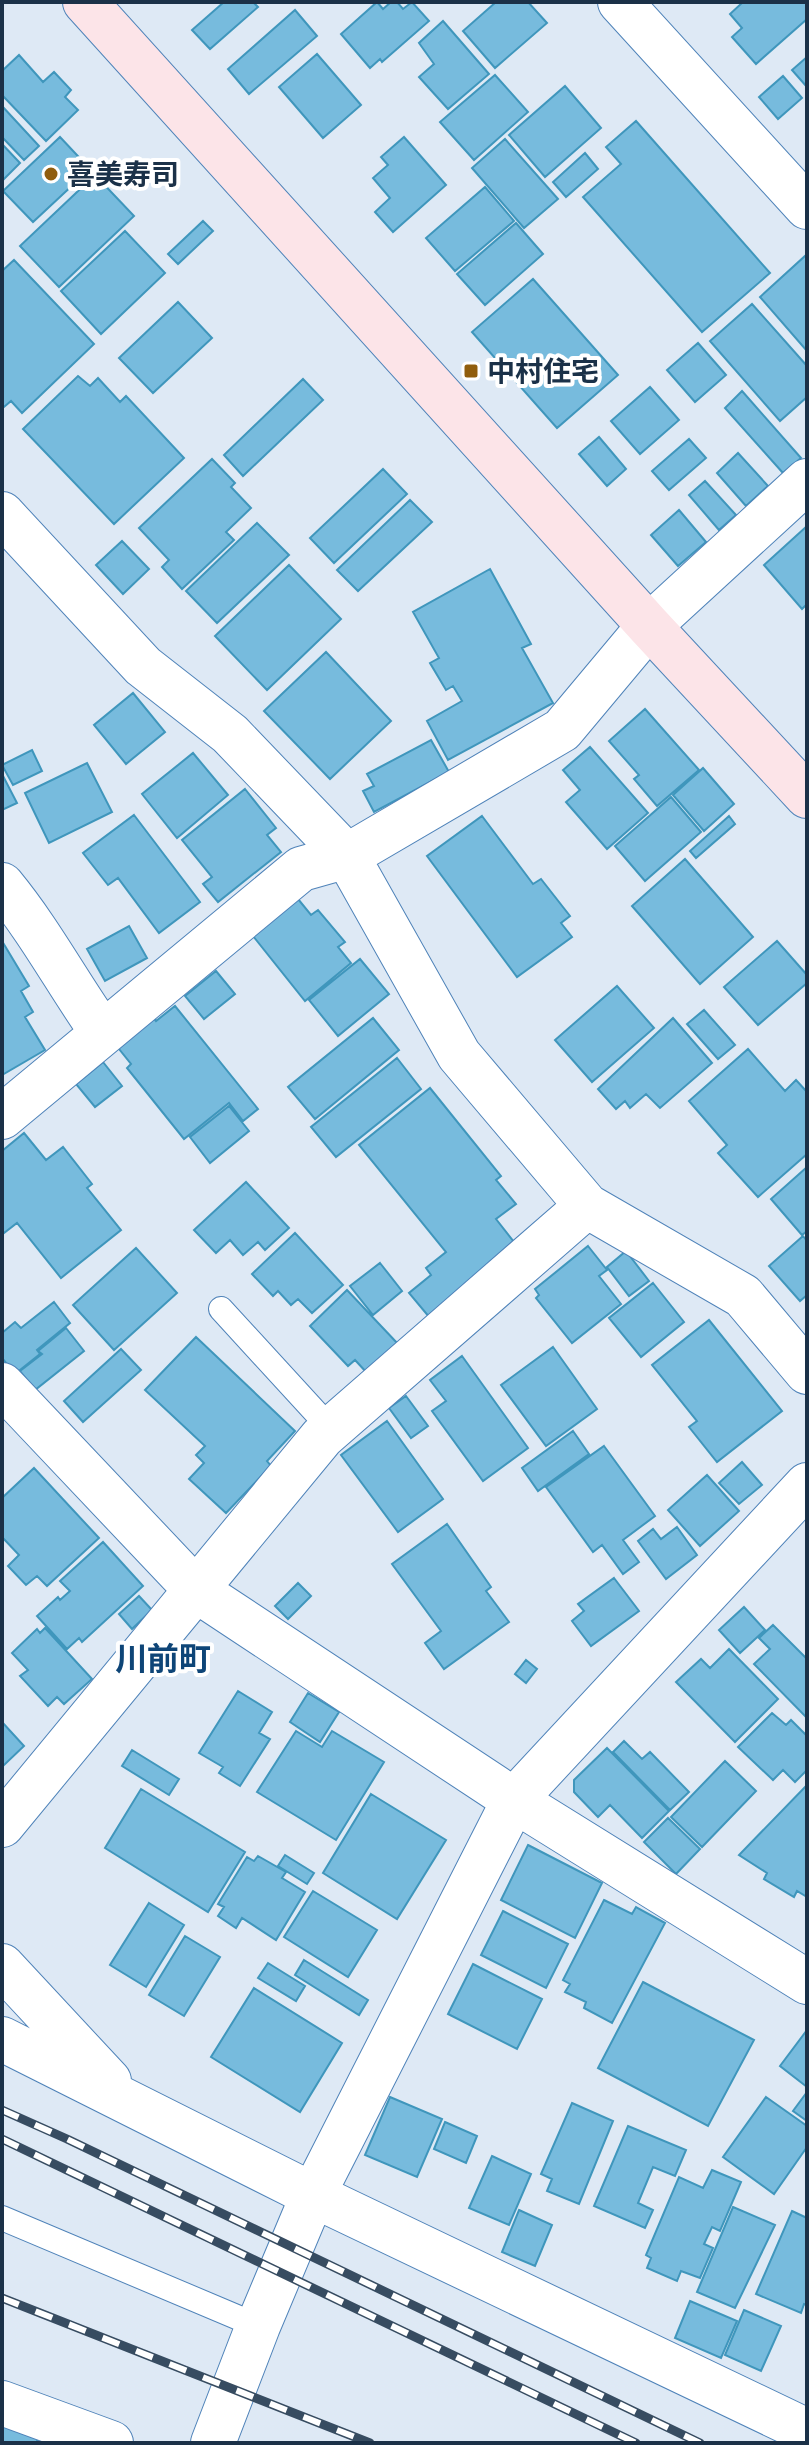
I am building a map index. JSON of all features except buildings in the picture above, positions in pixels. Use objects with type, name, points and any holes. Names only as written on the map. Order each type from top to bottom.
[{"type":"street","points":[[85,2],[649,626],[807,796]]},
{"type":"street","points":[[620,2],[807,207]]},
{"type":"street","points":[[2,1117],[301,869],[347,856],[562,730],[649,626],[807,481]]},
{"type":"street","points":[[2,514],[143,666],[230,734],[347,856],[459,1055],[587,1206],[743,1296],[807,1372]]},
{"type":"street","points":[[2,885],[48,946],[73,992],[102,1032]]},
{"type":"street","points":[[2,1825],[312,1449],[331,1429],[587,1206]]},
{"type":"street","points":[[2,1385],[196,1590],[514,1800],[807,1982]]},
{"type":"street","points":[[213,2443],[313,2195],[514,1800],[807,1485]]},
{"type":"street","points":[[2,1966],[125,2099]]},
{"type":"street","points":[[2,2039],[313,2195],[807,2431]]},
{"type":"street","points":[[2,2403],[111,2443]]},
{"type":"lane","points":[[221,1309],[331,1429]]},
{"type":"lane","points":[[2,2218],[258,2326]]},
{"type":"railway","points":[[2,2110],[700,2443]]},
{"type":"railway","points":[[2,2139],[636,2443]]},
{"type":"railway","points":[[2,2298],[370,2443]]},
{"type":"place","name":"喜美寿司","points":[[51,174]]},
{"type":"place","name":"中村住宅","points":[[471,371]]},
{"type":"district","name":"川前町","points":[[163,1658]]}]
